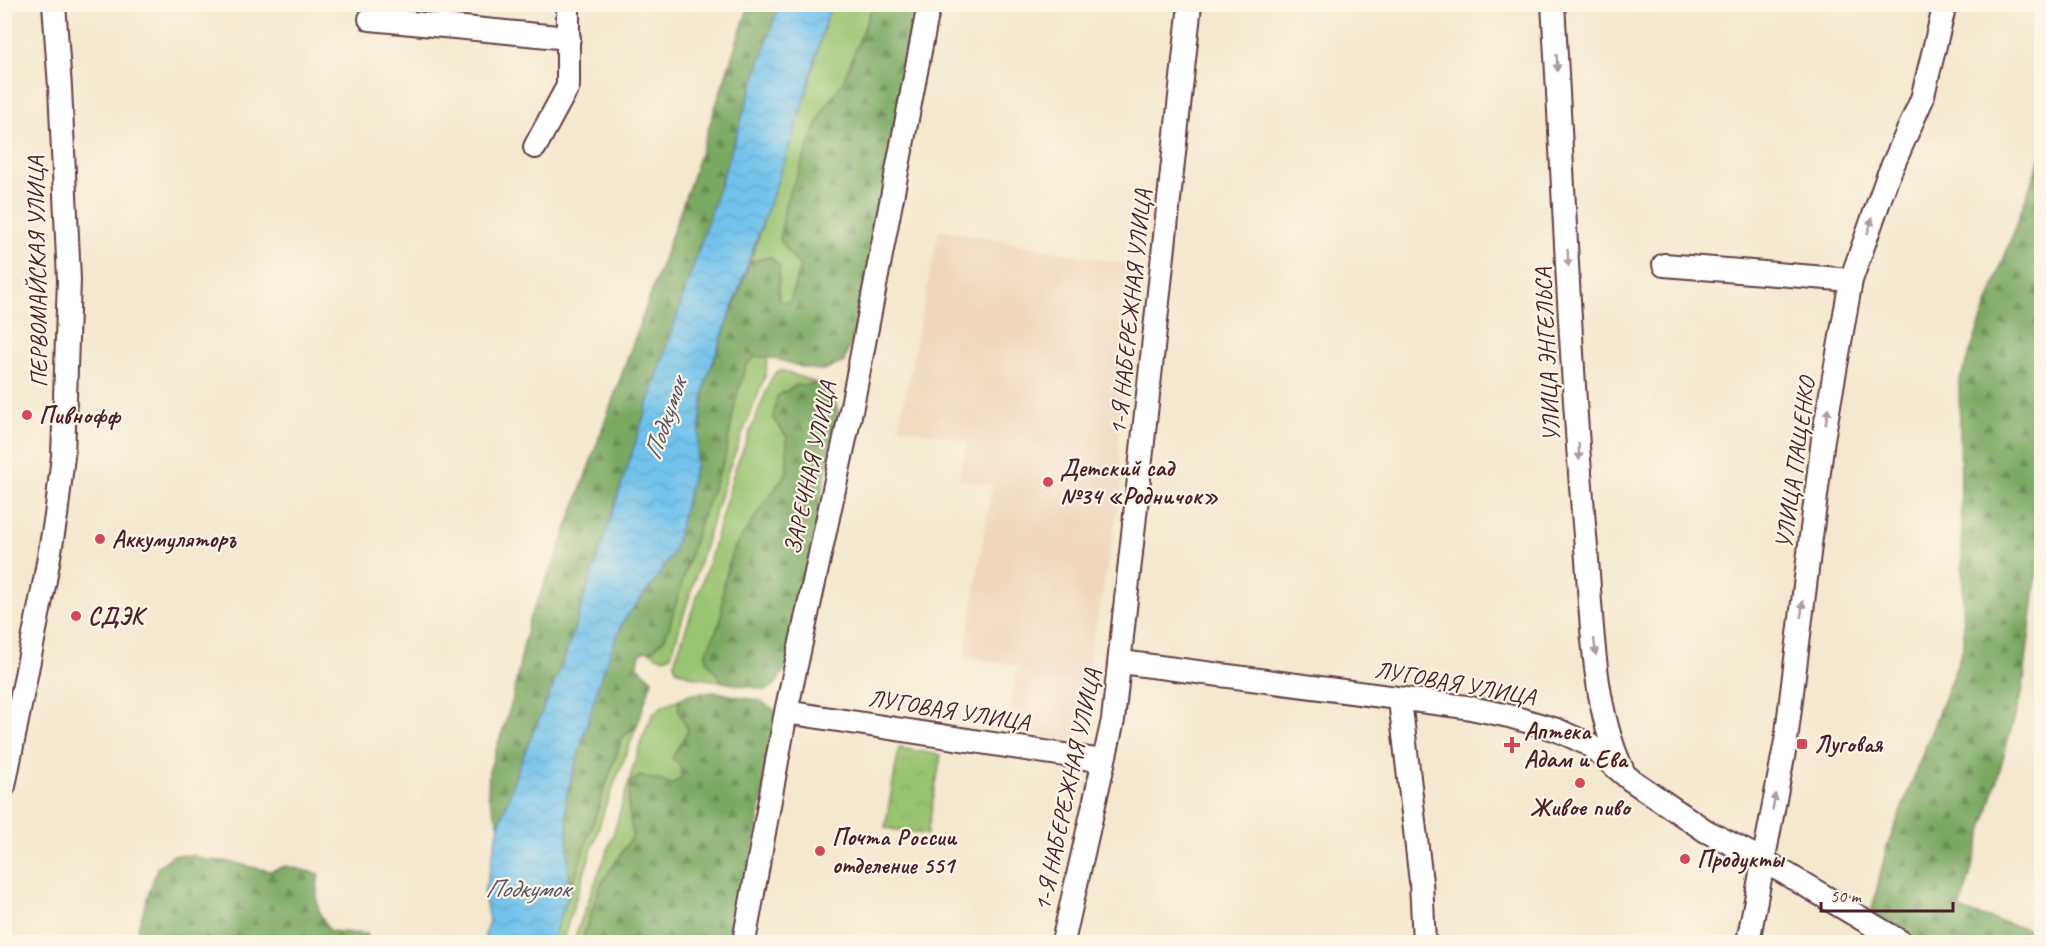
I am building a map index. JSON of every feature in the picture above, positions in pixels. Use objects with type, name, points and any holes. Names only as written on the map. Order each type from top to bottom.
[{"type":"street","name":"ПЕРВОМАЙСКАЯ УЛИЦА","points":[[4,786],[45,580],[63,456],[69,280],[54,4]]},
{"type":"street","points":[[535,147],[568,86],[568,4]]},
{"type":"street","name":"ЗАРЕЧНАЯ УЛИЦА","points":[[744,942],[786,712],[852,406],[928,4]]},
{"type":"street","name":"1-Я НАБЕРЕЖНАЯ УЛИЦА","points":[[1063,942],[1113,720],[1121,662],[1190,4]]},
{"type":"street","name":"УЛИЦА ЭНГЕЛЬСА","points":[[1553,4],[1581,485],[1595,650],[1611,745],[1624,774]]},
{"type":"street","name":"УЛИЦА ПАЩЕНКО","points":[[1748,942],[1786,741],[1823,440],[1851,280],[1888,176],[1922,99],[1945,4]]},
{"type":"street","points":[[370,19],[569,38]]},
{"type":"street","points":[[1664,265],[1851,280]]},
{"type":"street","name":"ЛУГОВАЯ УЛИЦА","points":[[1121,662],[1466,707],[1509,716],[1557,730],[1588,744],[1624,774],[1706,831],[1762,860],[1901,942]]},
{"type":"street","points":[[1400,700],[1421,882],[1424,942]]},
{"type":"street","name":"УЛИЦА ЭНГЕЛЬСА","points":[[1577,739],[1592,734],[1598,725],[1602,701]]},
{"type":"street","name":"ЛУГОВАЯ УЛИЦА","points":[[786,712],[1103,761]]},
{"type":"shaded area","name":"Детский сад №34 «Родничок»","points":[[939,229],[1136,266],[1118,441],[1122,489],[1073,742],[1006,731],[1018,666],[964,657],[992,486],[959,479],[967,441],[899,427]]},
{"type":"green space","points":[[749,5],[779,5],[564,660],[520,764],[499,826],[488,795],[489,771],[512,702],[529,619],[555,561],[690,184]]},
{"type":"green space","points":[[830,5],[873,5],[843,82],[823,111],[780,240],[800,267],[790,302],[779,302],[770,257],[750,262],[805,97]]},
{"type":"green space","points":[[873,5],[924,5],[868,292],[844,362],[821,370],[804,368],[772,358],[755,357],[746,365],[736,398],[725,457],[698,528],[669,628],[664,639],[651,652],[645,651],[640,654],[638,666],[652,680],[637,726],[622,738],[569,894],[566,796],[601,676],[623,621],[657,578],[674,550],[695,466],[705,384],[750,262],[770,257],[779,265],[779,301],[790,302],[800,267],[780,240],[785,204],[823,111],[843,82]]},
{"type":"green space","points":[[2041,156],[2041,536],[2023,688],[1960,910],[2041,933],[2041,942],[1864,942],[1887,847],[1964,646],[1959,382]]},
{"type":"green space","points":[[768,356],[765,376],[728,471],[671,656],[658,657],[651,652],[664,639],[698,528],[725,457],[736,398],[746,365],[755,357]]},
{"type":"green space","points":[[780,370],[820,384],[797,385],[773,418],[787,437],[787,472],[733,549],[724,584],[721,620],[706,653],[707,661],[723,682],[694,677],[676,670],[674,663],[709,562],[734,472],[771,379]]},
{"type":"green space","points":[[820,384],[830,389],[838,411],[788,664],[776,684],[767,690],[723,682],[707,661],[706,653],[721,620],[724,584],[733,549],[787,472],[787,437],[773,418],[777,396],[797,385]]},
{"type":"green space","points":[[716,692],[761,701],[778,713],[736,942],[581,942],[601,884],[633,836],[628,804],[631,781],[641,776],[673,784],[681,777],[680,766],[672,758],[688,731],[678,710],[680,699],[689,694]]},
{"type":"green space","points":[[680,699],[680,713],[688,730],[682,777],[673,784],[641,776],[628,804],[633,836],[601,884],[581,942],[573,942],[612,838],[641,741],[653,714],[664,705]]},
{"type":"green space","points":[[637,726],[605,808],[562,942],[551,942],[622,738]]},
{"type":"green space","points":[[899,748],[941,755],[927,835],[885,828]]},
{"type":"green space","points":[[173,855],[191,855],[270,871],[286,866],[319,874],[317,904],[321,917],[330,931],[367,934],[369,942],[140,942],[138,927],[157,868]]},
{"type":"water","name":"Подкумок","points":[[779,5],[830,5],[785,160],[705,384],[695,466],[674,550],[657,578],[623,621],[601,676],[566,796],[569,894],[551,942],[483,942],[489,920],[484,894],[499,826],[520,764],[564,660]]},
{"type":"place","name":"Пивнофф","points":[[27,415]]},
{"type":"place","name":"Детский сад №34 «Родничок»","points":[[1048,482]]},
{"type":"place","name":"Аккумуляторъ","points":[[100,539]]},
{"type":"place","name":"СДЭК","points":[[76,616]]},
{"type":"place","name":"Луговая","points":[[1802,744]]},
{"type":"place","name":"Аптека Адам и Ева","points":[[1512,745]]},
{"type":"place","name":"Живое пиво","points":[[1580,783]]},
{"type":"place","name":"Почта России отделение 551","points":[[820,851]]},
{"type":"place","name":"Продукты","points":[[1685,859]]}]
